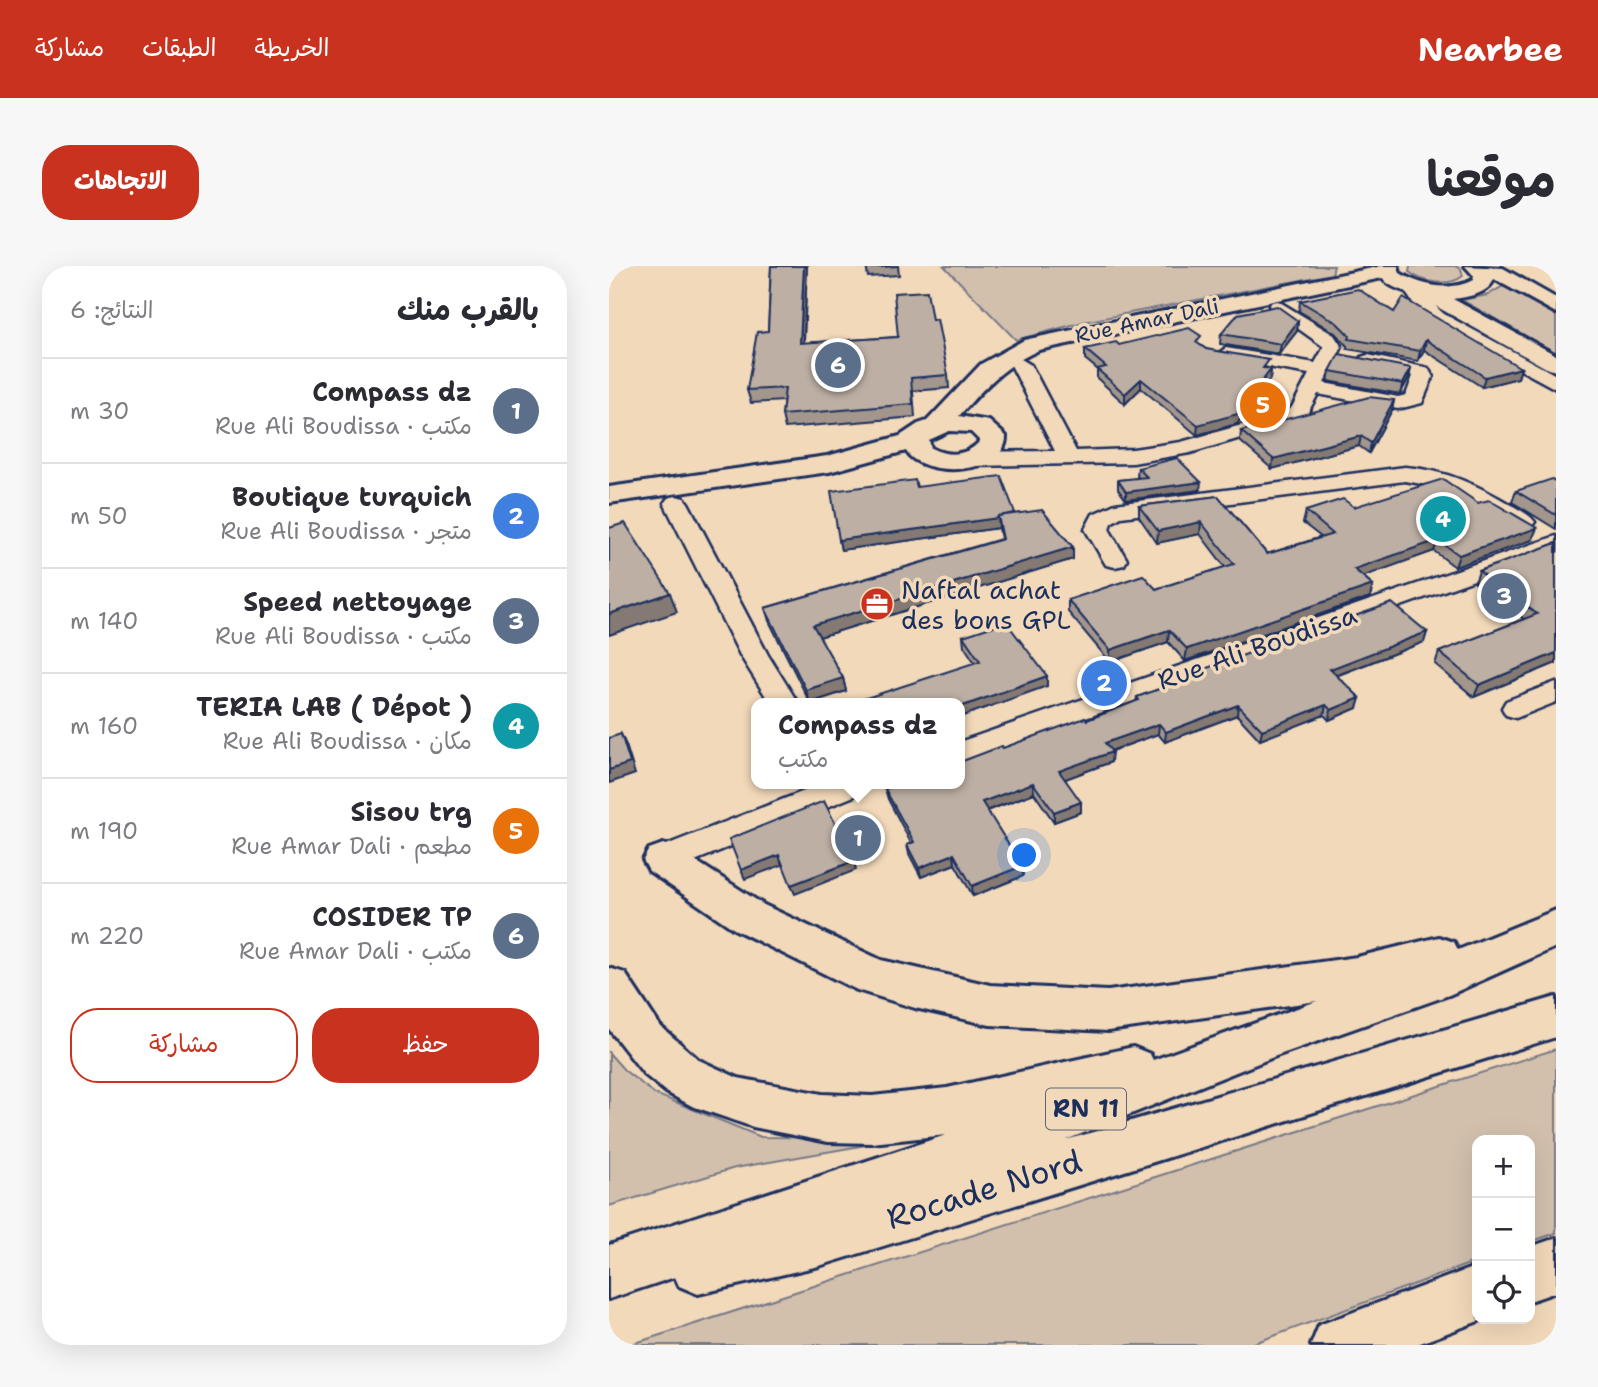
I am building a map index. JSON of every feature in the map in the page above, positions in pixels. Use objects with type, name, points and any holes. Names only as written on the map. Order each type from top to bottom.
[{"type":"main road","points":[[1395,276],[1442,292],[1472,289],[1485,279],[1476,266]]},
{"type":"main road","points":[[1476,266],[1496,272],[1556,307]]},
{"type":"main road","points":[[1395,276],[1556,364]]},
{"type":"main road","name":"Rue Amar Dali","points":[[990,433],[991,397],[1008,374],[1042,356],[1361,289],[1395,276]]},
{"type":"main road","name":"Rue Amar Dali","points":[[926,433],[985,370],[1009,354],[1032,345],[1395,276]]},
{"type":"main road","points":[[609,495],[829,464],[960,422],[990,433],[989,449],[958,460],[806,486],[609,512]]},
{"type":"main road","points":[[926,433],[919,452],[925,456],[958,460]]},
{"type":"main road","points":[[663,860],[748,916],[820,953],[894,983],[990,1005],[1108,1011],[1222,996],[1357,976],[1556,926]]},
{"type":"main road","name":"RN 11","points":[[609,1272],[837,1198],[1042,1125],[1265,1039],[1433,981],[1556,926]]},
{"type":"main road","points":[[609,988],[641,1040],[671,1068],[714,1092],[748,1105],[834,1119],[909,1115],[974,1105],[1265,1039]]},
{"type":"main road","name":"Rocade Nord","points":[[609,1285],[819,1239],[1556,1017]]},
{"type":"main road","points":[[1535,1272],[1556,1265]]},
{"type":"main road","points":[[1339,1345],[1472,1296]]},
{"type":"street","points":[[1395,276],[1425,308],[1446,324],[1556,383]]},
{"type":"street","points":[[958,460],[1158,453],[1265,426],[1291,416],[1300,410],[1333,347],[1327,339],[1278,306]]},
{"type":"street","points":[[1207,350],[1322,371]]},
{"type":"street","points":[[1021,365],[1059,456]]},
{"type":"street","points":[[990,433],[1059,456]]},
{"type":"street","points":[[1115,560],[1097,529],[1101,519],[1115,511],[1405,474],[1434,476],[1461,485],[1556,542]]},
{"type":"street","points":[[676,503],[748,644],[780,698]]},
{"type":"street","name":"Rue Ali Boudissa","points":[[965,751],[1556,542]]},
{"type":"street","points":[[1516,708],[1556,691]]},
{"type":"street","points":[[663,860],[840,789]]},
{"type":"shaded area","points":[[944,266],[1334,266],[1332,274],[1083,322],[1016,340]]},
{"type":"shaded area","points":[[1410,266],[1455,266],[1461,269],[1463,276],[1451,282],[1429,281],[1409,272]]},
{"type":"shaded area","points":[[1505,285],[1556,314],[1556,353],[1462,300],[1488,295]]},
{"type":"shaded area","points":[[1556,1049],[1556,1233],[1535,1240],[1535,1135],[1472,1135],[1472,1263],[1249,1345],[629,1345]]},
{"type":"shaded area","points":[[609,1053],[624,1070],[655,1094],[761,1137],[906,1138],[735,1168],[609,1206]]},
{"type":"building","points":[[771,266],[804,266],[800,343],[898,337],[894,293],[927,291],[932,320],[937,319],[948,375],[911,378],[913,404],[782,415],[785,388],[747,390],[757,332],[768,331]]},
{"type":"building","points":[[866,266],[898,266],[866,268]]},
{"type":"building","points":[[1358,289],[1394,312],[1403,298],[1521,368],[1485,377],[1426,340],[1420,351],[1349,339],[1350,336],[1337,323],[1300,301]]},
{"type":"building","points":[[1277,306],[1298,321],[1281,344],[1221,334],[1238,314]]},
{"type":"building","points":[[1189,328],[1201,336],[1196,342],[1206,349],[1269,360],[1263,368],[1271,369],[1238,414],[1198,425],[1141,379],[1125,394],[1097,369],[1106,367],[1085,349],[1116,342],[1119,345]]},
{"type":"building","points":[[1339,354],[1411,368],[1403,384],[1330,371]]},
{"type":"building","points":[[1369,397],[1394,400],[1371,443],[1361,436],[1273,459],[1241,431]]},
{"type":"building","points":[[1177,458],[1201,482],[1126,492],[1118,480],[1147,477],[1138,468]]},
{"type":"building","points":[[1001,476],[1015,513],[998,518],[839,540],[831,491],[915,480],[917,487]]},
{"type":"building","points":[[1443,479],[1478,503],[1489,500],[1537,528],[1459,555],[1438,540],[1354,569],[1373,585],[1187,649],[1169,630],[1110,650],[1068,600],[1143,575],[1156,589],[1234,564],[1201,522],[1158,531],[1139,506],[1218,496],[1267,554],[1333,534],[1306,511],[1343,499],[1354,507]]},
{"type":"building","points":[[1552,479],[1556,482],[1556,515],[1516,491]]},
{"type":"building","points":[[1042,510],[1073,547],[813,625],[843,678],[806,690],[765,608],[1003,539],[998,516]]},
{"type":"building","points":[[625,523],[670,593],[609,614],[609,528]]},
{"type":"building","points":[[1556,543],[1556,653],[1479,685],[1439,652],[1537,614],[1479,571]]},
{"type":"building","points":[[1392,603],[1427,632],[1330,669],[1360,698],[1331,710],[1326,705],[1262,730],[1238,705],[1166,732],[1159,724],[1105,743],[1112,752],[1059,771],[1081,802],[1054,812],[1033,783],[982,802],[1022,866],[972,886],[954,854],[919,868],[907,845],[914,842],[885,789],[965,789],[965,760],[1085,718],[1087,720],[1139,700],[1137,697],[1206,672],[1204,669]]},
{"type":"building","points":[[1006,622],[1047,676],[965,705],[965,698],[866,698],[980,661],[963,636]]},
{"type":"building","points":[[621,734],[630,763],[609,770],[609,738]]},
{"type":"building","points":[[824,801],[854,861],[791,885],[779,855],[741,870],[729,839]]},
{"type":"place","name":"COSIDER TP","points":[[838,365]]},
{"type":"place","name":"Sisou trg","points":[[1263,405]]},
{"type":"place","name":"TERIA LAB ( Dépot )","points":[[1443,519]]},
{"type":"place","name":"Speed nettoyage","points":[[1504,596]]},
{"type":"place","name":"Naftal achat des bons GPL","points":[[877,604]]},
{"type":"place","name":"Boutique turquich","points":[[1104,683]]},
{"type":"place","name":"Compass dz","points":[[858,838]]}]
